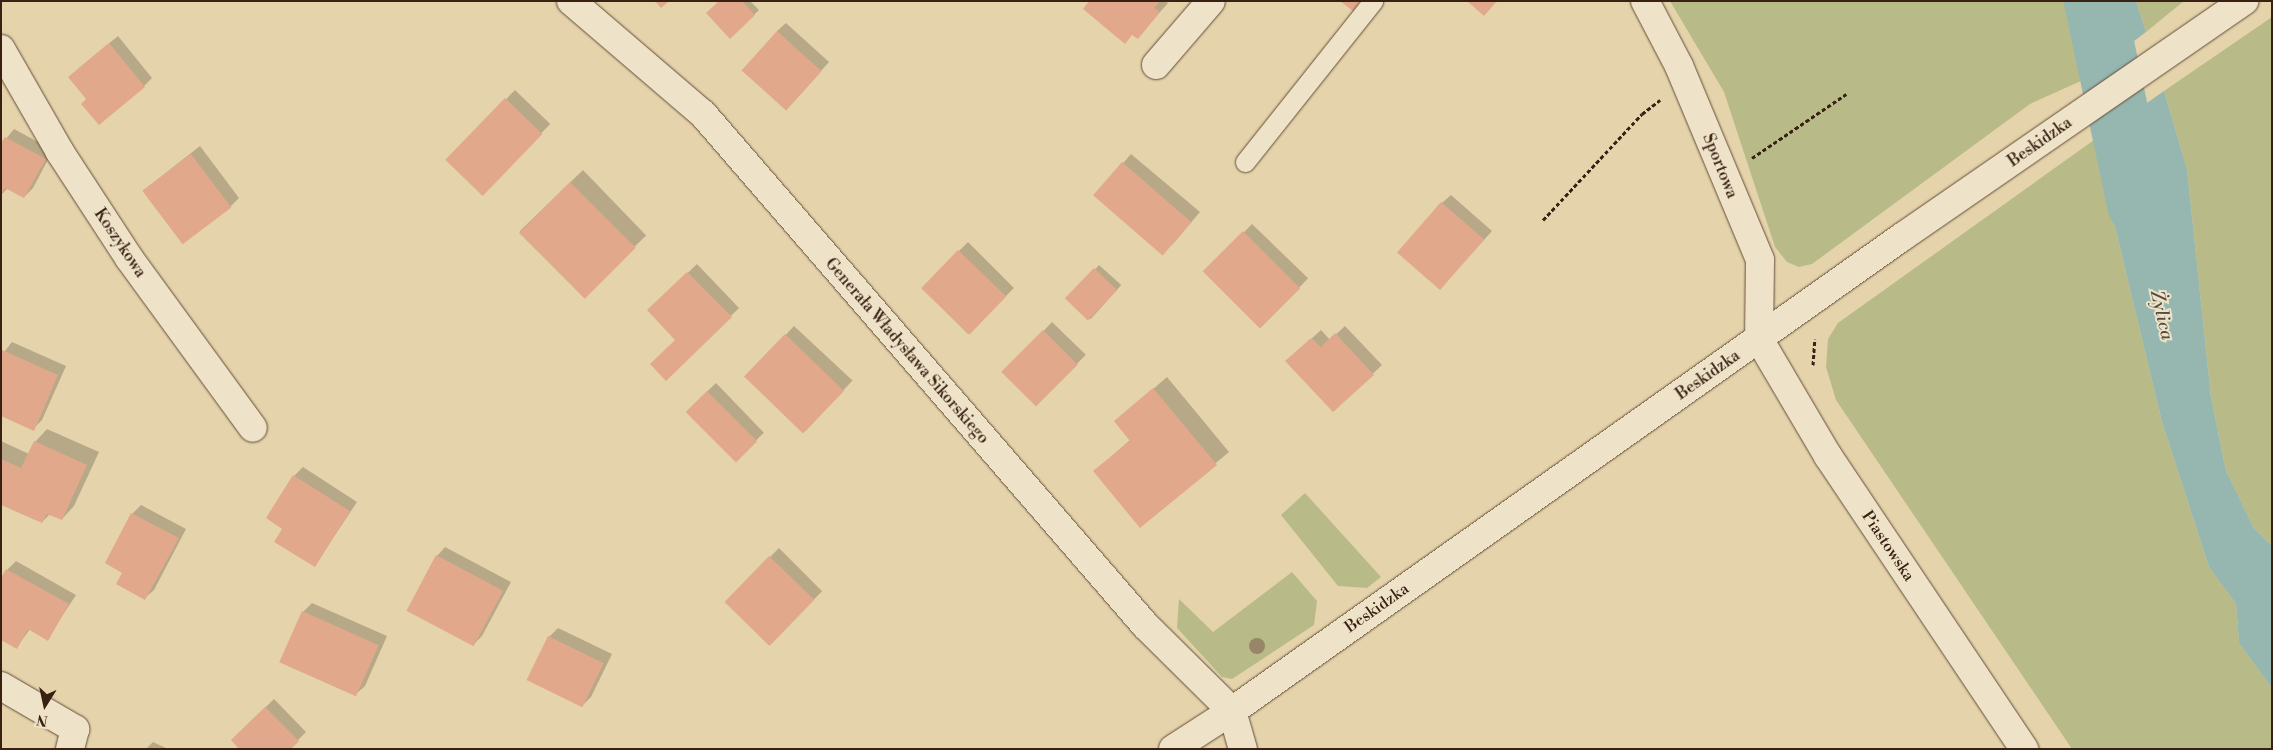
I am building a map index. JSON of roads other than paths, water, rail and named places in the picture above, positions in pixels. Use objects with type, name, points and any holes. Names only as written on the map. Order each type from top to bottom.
[{"type":"street","name":"Generała Władysława Sikorskiego","points":[[571,1],[703,114],[1139,618],[1232,711]]},
{"type":"street","points":[[1156,65],[1211,1]]},
{"type":"street","name":"Sportowa","points":[[1645,1],[1689,90],[1760,260],[1759,339]]},
{"type":"street","name":"Beskidzka","points":[[1173,749],[1232,711],[1902,236],[2244,1]]},
{"type":"street","name":"Koszykowa","points":[[1,49],[60,152],[129,258],[253,428]]},
{"type":"street","name":"Piastowska","points":[[1759,339],[1828,456],[2024,749]]},
{"type":"street","points":[[1,686],[75,729],[70,749]]},
{"type":"street","points":[[1232,711],[1243,749]]},
{"type":"lane","points":[[1245,162],[1373,1]]},
{"type":"water","points":[[2070,1],[2136,1],[2146,32],[2083,80]]},
{"type":"water","points":[[2164,91],[2187,169],[2211,397],[2226,471],[2254,528],[2272,546],[2272,688],[2239,643],[2236,604],[2209,567],[2162,422],[2094,140]]},
{"type":"waterway","name":"Żylica","points":[[2094,1],[2137,204]]}]
